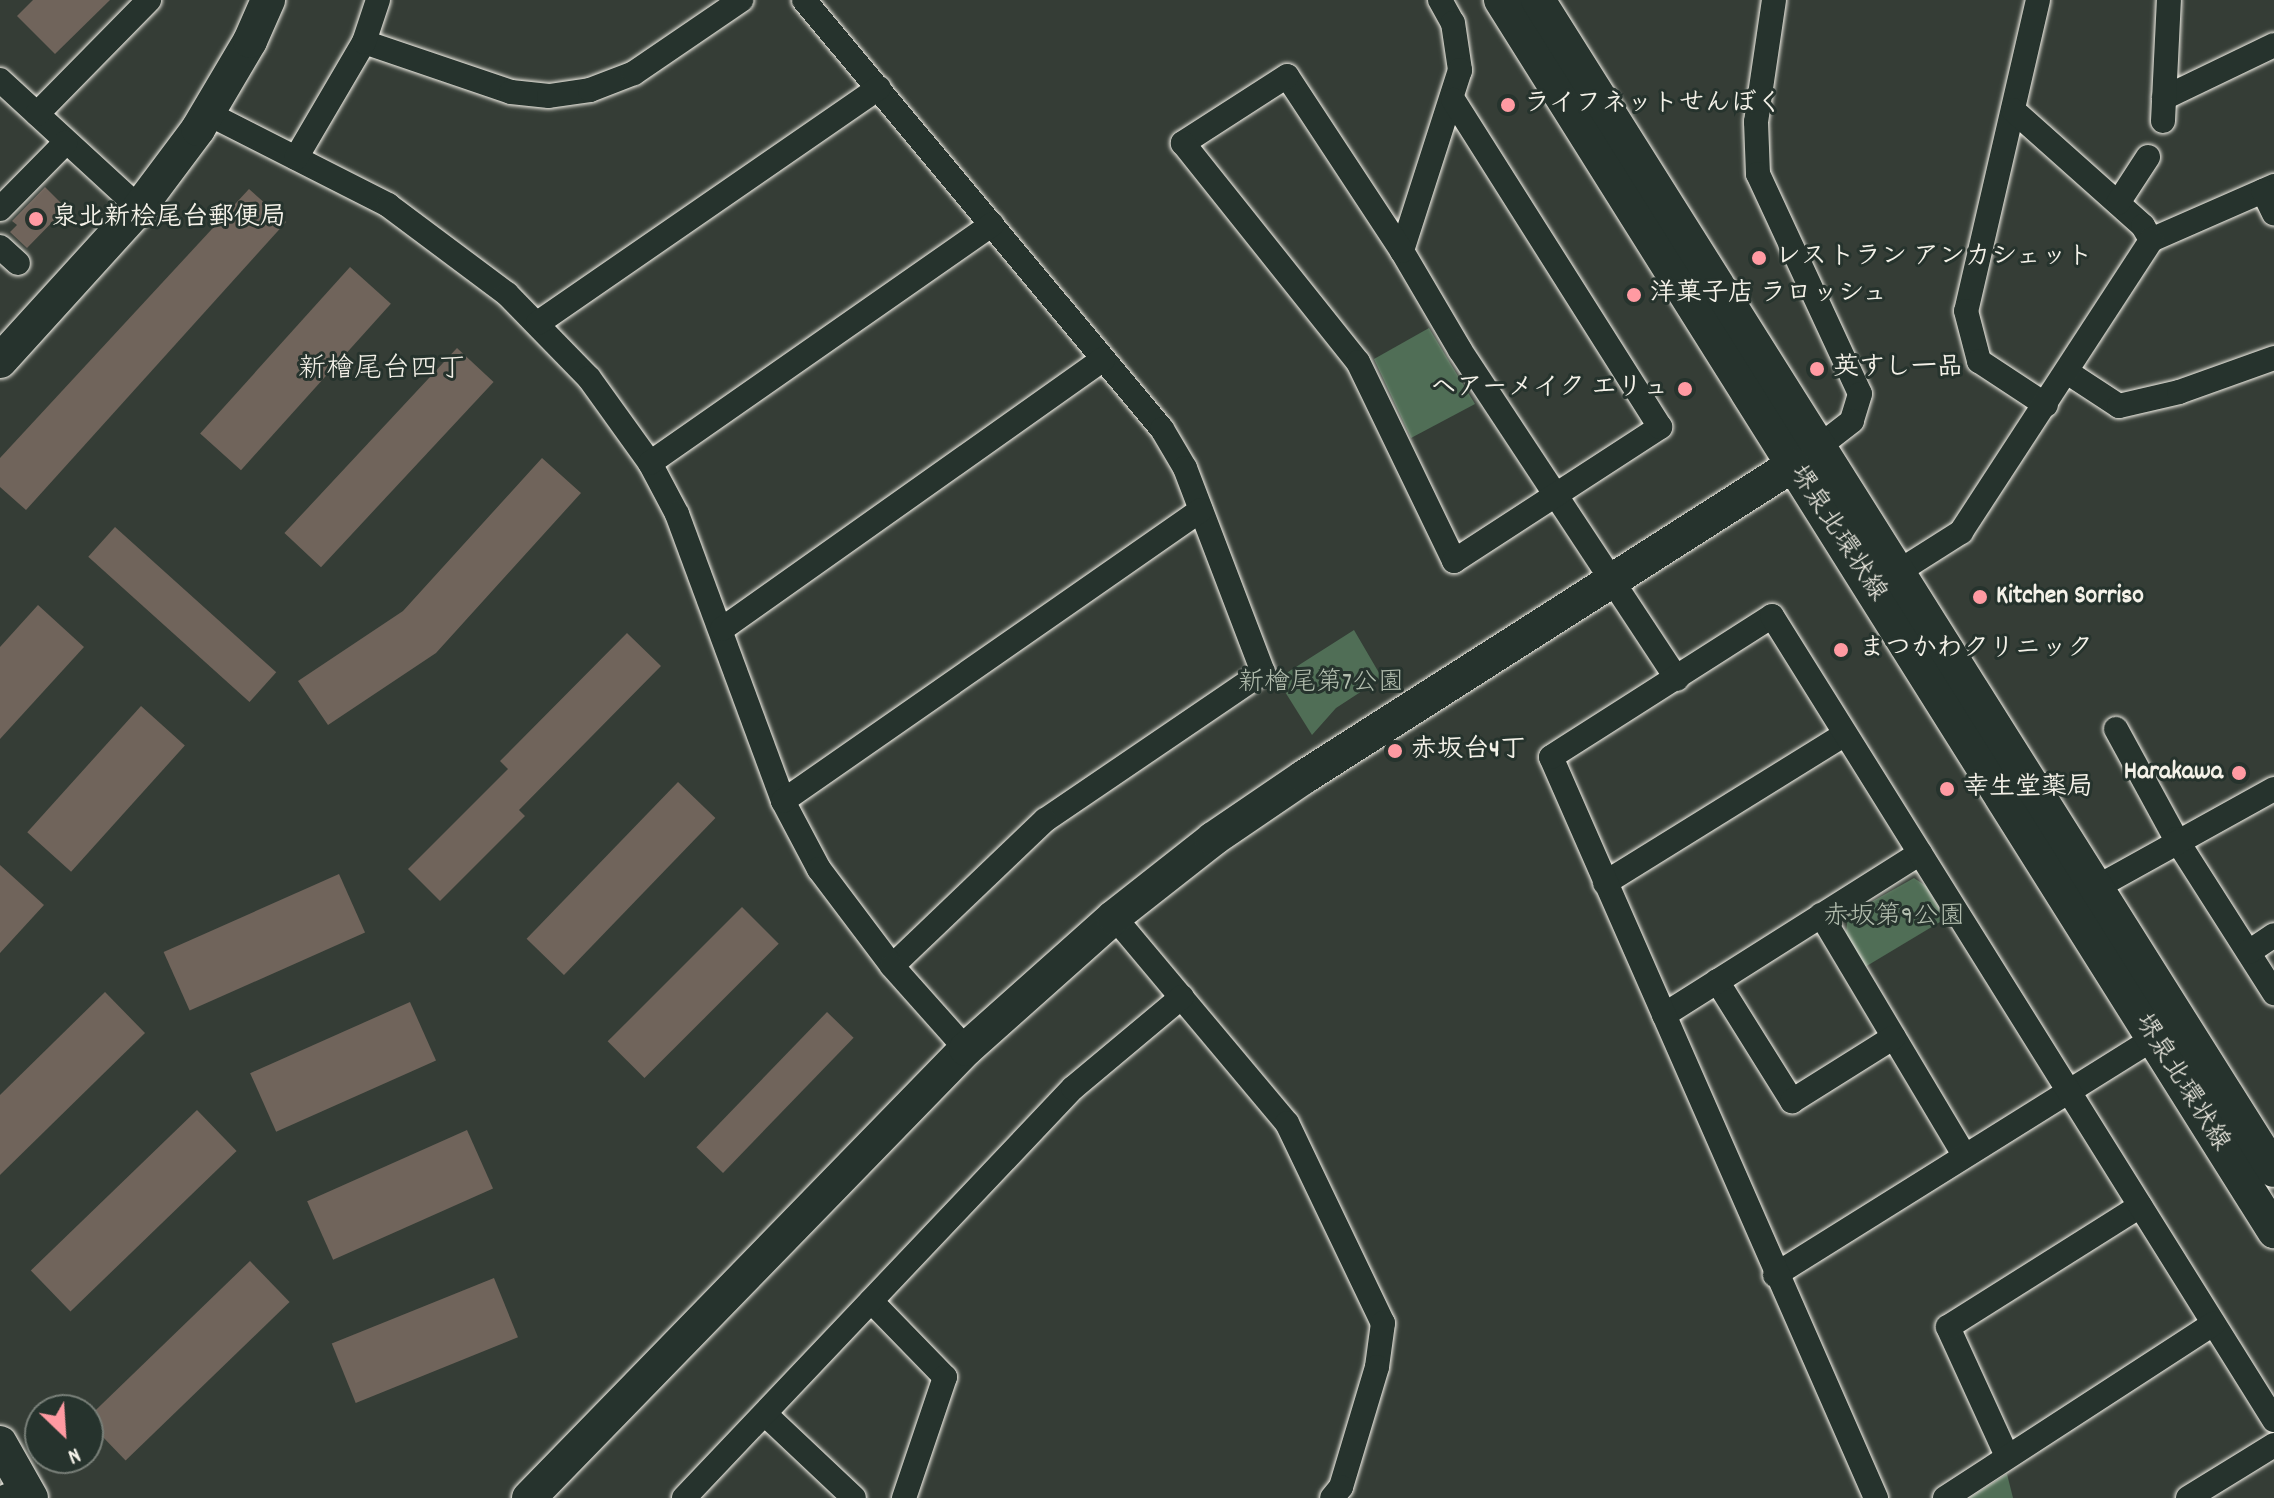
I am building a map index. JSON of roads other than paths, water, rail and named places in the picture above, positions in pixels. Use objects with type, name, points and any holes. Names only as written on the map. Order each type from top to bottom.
[{"type":"main road","points":[[0,361],[139,208],[209,114],[268,0]]},
{"type":"main road","name":"堺泉北環状線","points":[[1501,0],[1806,456],[2168,1030],[2274,1170]]},
{"type":"main road","name":"堺泉北環状線","points":[[1538,0],[1806,456],[1898,572],[2099,886],[2168,1030],[2274,1231]]},
{"type":"main road","points":[[529,1498],[966,1049],[1114,917],[1291,786],[1806,456]]},
{"type":"main road","points":[[0,1443],[20,1495]]},
{"type":"street","points":[[37,114],[149,0]]},
{"type":"street","points":[[296,158],[364,42],[378,0]]},
{"type":"street","points":[[364,42],[511,92],[549,96],[590,90],[634,73],[741,0]]},
{"type":"street","points":[[804,0],[1162,429],[1185,468],[1263,672],[1045,820],[892,966]]},
{"type":"street","points":[[1402,251],[1453,100],[1460,70],[1453,23],[1440,0]]},
{"type":"street","points":[[1774,0],[1756,122],[1758,174],[1860,394],[1852,421],[1806,456]]},
{"type":"street","points":[[2038,0],[1966,311],[1979,361],[2046,405]]},
{"type":"street","points":[[2169,0],[2164,110],[2274,45]]},
{"type":"street","points":[[1453,100],[1660,427],[1555,496],[1454,561],[1358,362],[1183,143],[1287,76],[1402,251],[1555,496],[1677,679]]},
{"type":"street","points":[[0,80],[139,208]]},
{"type":"street","points":[[538,323],[879,88]]},
{"type":"street","points":[[2013,110],[2118,203],[2151,240]]},
{"type":"street","points":[[209,114],[388,205],[538,323],[589,378],[650,463],[677,514],[783,801],[819,869],[892,966],[966,1049]]},
{"type":"street","points":[[0,209],[65,143]]},
{"type":"street","points":[[2118,203],[2148,157]]},
{"type":"street","points":[[1898,572],[1961,532],[2151,240],[2268,189],[2274,214]]},
{"type":"street","points":[[650,463],[992,224]]},
{"type":"street","points":[[2067,372],[2119,406],[2179,392],[2274,358]]},
{"type":"street","points":[[722,629],[1103,359]]},
{"type":"street","points":[[783,801],[1201,510]]},
{"type":"street","points":[[1876,1498],[1775,1275],[1551,757],[1772,616],[1842,736],[1920,853],[2274,1420]]},
{"type":"street","points":[[2116,729],[2176,839],[2274,993]]},
{"type":"street","points":[[1605,883],[1842,736]]},
{"type":"street","points":[[2099,886],[2176,839],[2274,789]]},
{"type":"street","points":[[1664,1015],[1920,853]]},
{"type":"street","points":[[1821,915],[1964,1155]]},
{"type":"street","points":[[1114,917],[1287,1123],[1383,1323],[1377,1367],[1340,1494]]},
{"type":"street","points":[[2249,952],[2274,935]]},
{"type":"street","points":[[1717,981],[1792,1101],[1894,1037]]},
{"type":"street","points":[[684,1498],[1073,1088],[1182,997]]},
{"type":"street","points":[[1775,1275],[2066,1090],[2168,1030]]},
{"type":"street","points":[[2007,1456],[1948,1327],[2140,1206]]},
{"type":"street","points":[[871,1301],[945,1377],[904,1498]]},
{"type":"street","points":[[1945,1498],[2213,1324]]},
{"type":"street","points":[[765,1414],[854,1498]]},
{"type":"street","points":[[2188,1498],[2274,1445]]},
{"type":"place","name":"ライフネットせんぼく","points":[[1508,105]]},
{"type":"place","name":"泉北新桧尾台郵便局","points":[[36,219]]},
{"type":"place","name":"レストラン アンカシェット","points":[[1759,258]]},
{"type":"place","name":"洋菓子店 ラロッシュ","points":[[1634,295]]},
{"type":"place","name":"英すし一品","points":[[1817,369]]},
{"type":"place","name":"ヘアーメイク エリュ","points":[[1685,389]]},
{"type":"place","name":"Kitchen Sorriso","points":[[1980,597]]},
{"type":"place","name":"まつかわクリニック","points":[[1841,650]]},
{"type":"place","name":"赤坂台4丁","points":[[1395,751]]},
{"type":"place","name":"Harakawa","points":[[2239,773]]},
{"type":"place","name":"幸生堂薬局","points":[[1947,789]]},
{"type":"district","name":"新檜尾台四丁","points":[[382,371]]},
{"type":"park label","name":"新檜尾第7公園","points":[[1321,684]]},
{"type":"park label","name":"赤坂第9公園","points":[[1894,918]]}]
